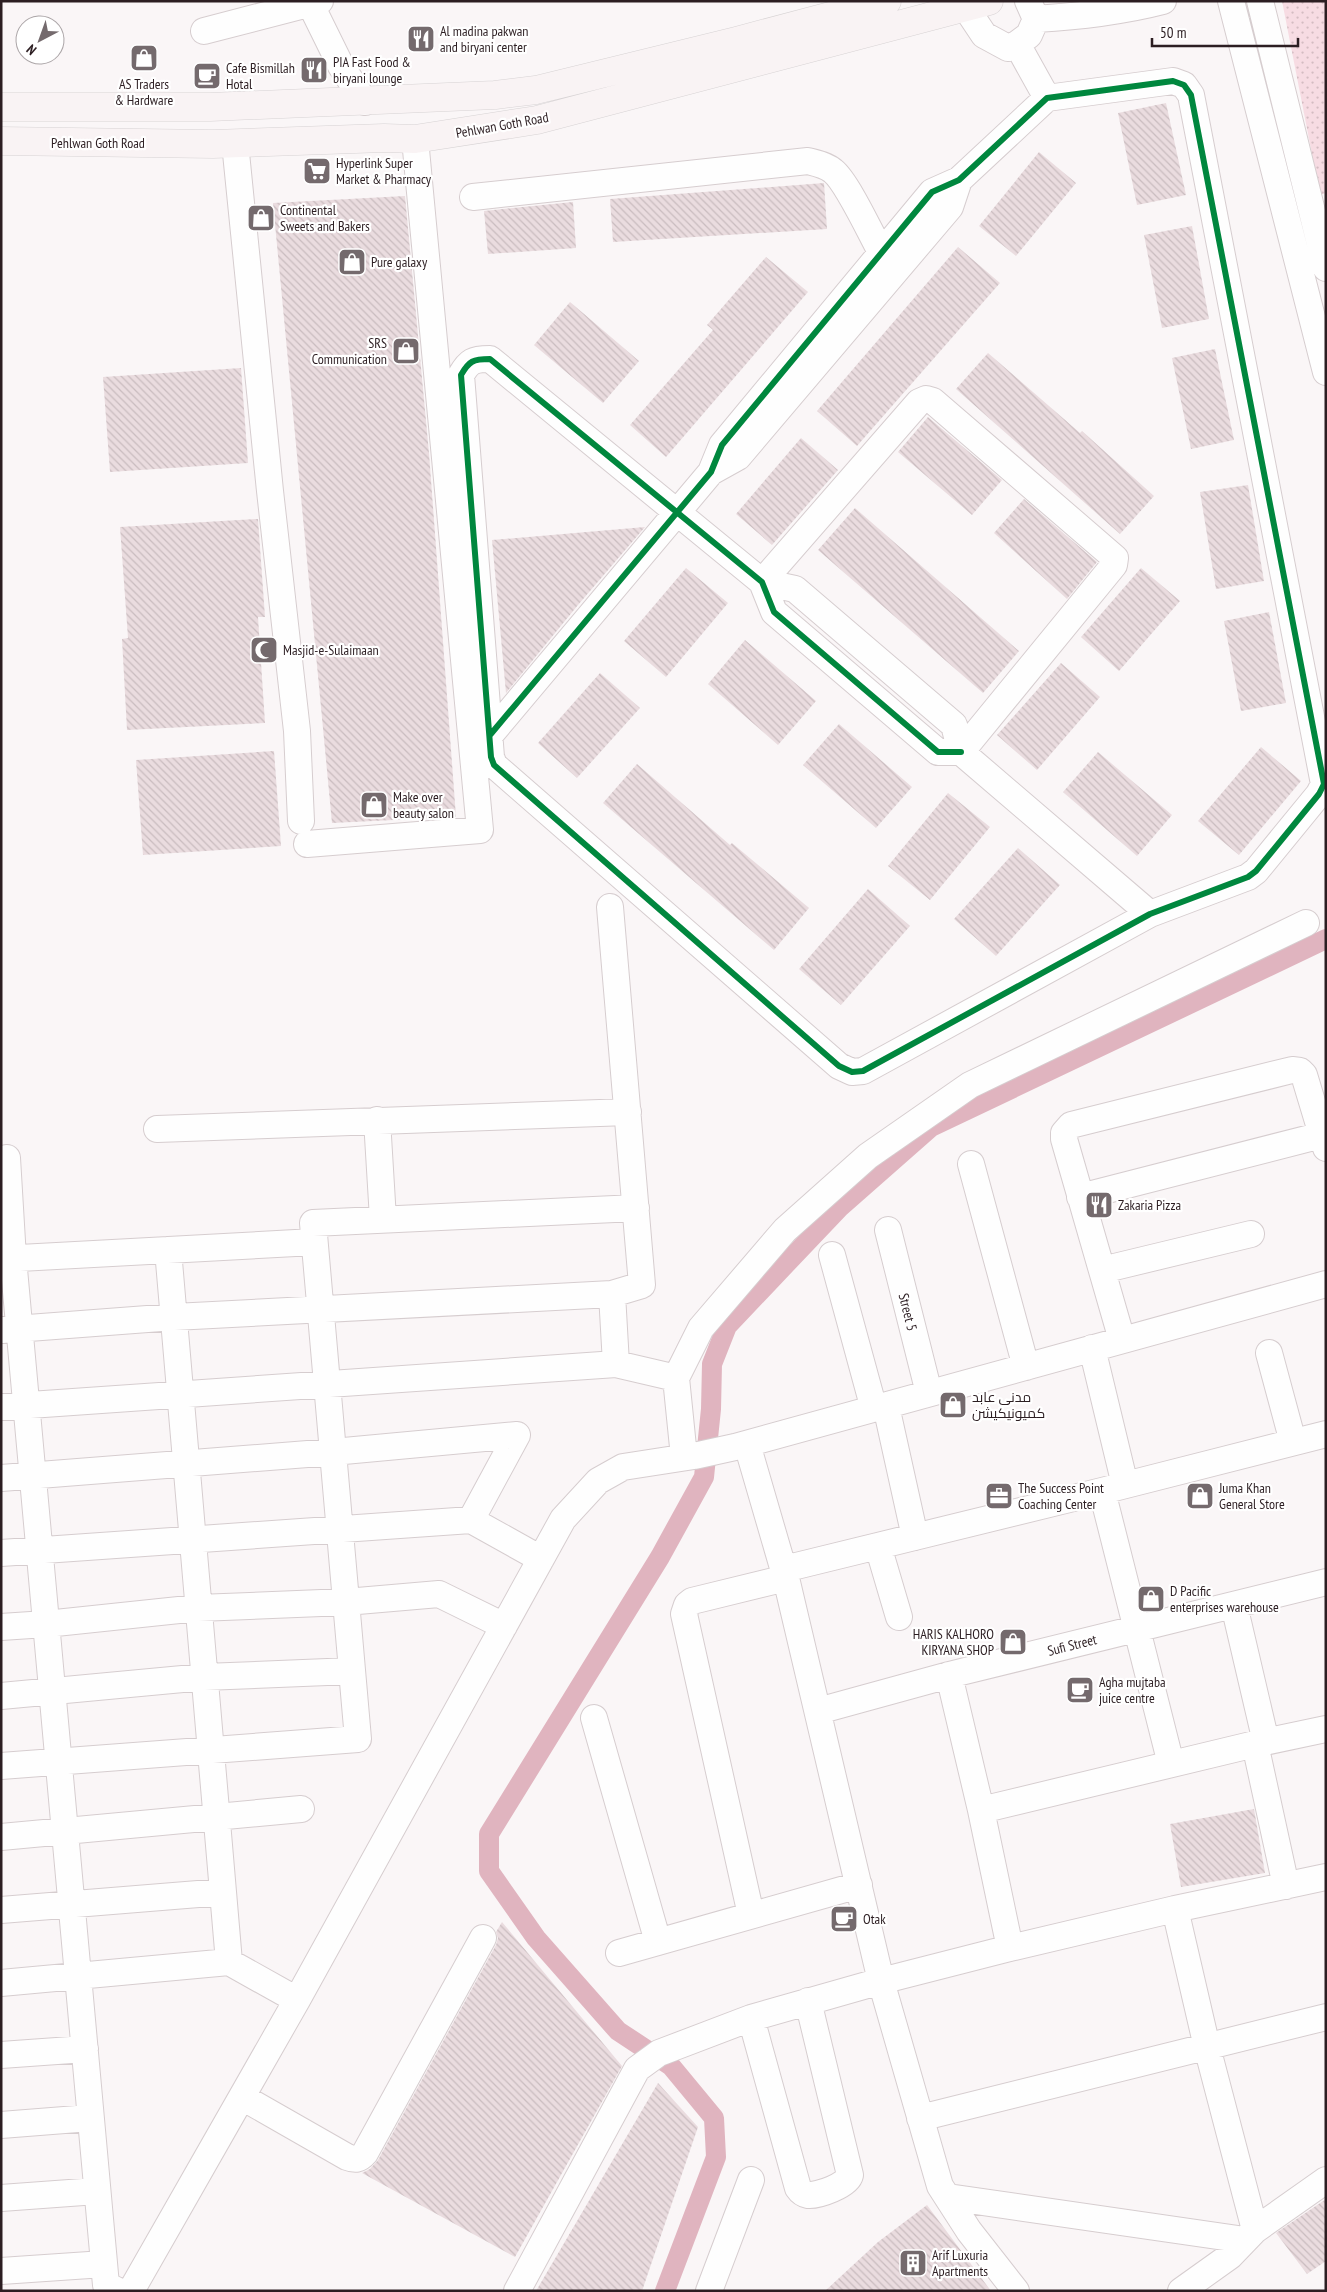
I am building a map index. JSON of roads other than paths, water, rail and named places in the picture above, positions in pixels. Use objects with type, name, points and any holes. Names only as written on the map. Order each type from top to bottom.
[{"type":"main road","name":"Pehlwan Goth Road","points":[[1,107],[210,107],[365,102],[495,95],[536,90],[736,41],[887,1]]},
{"type":"main road","name":"Pehlwan Goth Road","points":[[1,141],[224,143],[414,139],[537,120],[977,4]]},
{"type":"main road","points":[[210,107],[224,143]]},
{"type":"street","points":[[977,4],[984,36],[1008,48],[1029,35],[1032,10],[1080,16],[1135,8],[1162,1]]},
{"type":"street","points":[[1231,1],[1326,372]]},
{"type":"street","points":[[1260,1],[1326,268]]},
{"type":"street","points":[[204,30],[313,2],[341,66],[365,102]]},
{"type":"street","points":[[1017,44],[1047,98]]},
{"type":"street","points":[[490,735],[678,512],[711,472],[722,445],[932,192],[959,180],[1047,98],[1173,81],[1184,85],[1191,95],[1324,775],[1324,784],[1319,794],[1256,871],[1248,877],[1150,914],[863,1071],[852,1072],[839,1066],[494,765],[491,757],[461,375],[468,363],[478,359],[490,359],[678,512],[762,582],[774,612],[938,752],[961,752]]},
{"type":"street","points":[[224,143],[270,491],[296,721],[304,832],[480,830],[414,139]]},
{"type":"street","points":[[473,197],[808,161],[834,171],[848,191],[881,252]]},
{"type":"street","points":[[711,472],[738,457],[950,207],[959,180]]},
{"type":"street","points":[[762,582],[919,402],[926,399],[933,401],[1115,558],[1114,565],[961,752]]},
{"type":"street","points":[[762,582],[795,588],[954,725],[961,752],[1150,914]]},
{"type":"street","points":[[855,681],[876,658]]},
{"type":"street","points":[[10,1330],[174,1317],[612,1294],[642,1285],[610,907]]},
{"type":"street","points":[[689,1457],[676,1378],[701,1328],[778,1238],[868,1156],[970,1085],[1306,923]]},
{"type":"street","points":[[1080,1197],[1324,1141],[1304,1075],[1300,1071],[1292,1070],[1071,1125],[1064,1133],[1080,1197],[1122,1340]]},
{"type":"street","points":[[157,1129],[628,1112]]},
{"type":"street","points":[[377,1120],[383,1220]]},
{"type":"street","points":[[7,1158],[7,1258],[14,1406],[32,1475],[106,2285],[118,2291]]},
{"type":"street","points":[[971,1164],[1026,1367]]},
{"type":"street","points":[[1,1766],[358,1739],[313,1223],[636,1208]]},
{"type":"street","name":"Street 5","points":[[888,1230],[929,1394]]},
{"type":"street","points":[[1102,1270],[1250,1234]]},
{"type":"street","points":[[7,1258],[314,1242]]},
{"type":"street","points":[[168,1250],[229,1962]]},
{"type":"street","points":[[832,1255],[880,1407],[915,1537]]},
{"type":"street","points":[[131,2291],[297,2000],[563,1519],[598,1481],[623,1467],[689,1457],[741,1445],[1326,1284]]},
{"type":"street","points":[[612,1294],[616,1364]]},
{"type":"street","points":[[1092,1348],[1113,1489],[1138,1628],[1171,1764]]},
{"type":"street","points":[[1269,1353],[1293,1442]]},
{"type":"street","points":[[14,1406],[616,1364],[676,1378]]},
{"type":"street","points":[[752,1915],[684,1614],[687,1605],[692,1601],[878,1546],[1113,1489],[1326,1434]]},
{"type":"street","points":[[1,1478],[333,1452],[517,1435],[471,1520]]},
{"type":"street","points":[[741,1445],[785,1574],[881,1981],[940,2186],[969,2232],[1016,2291]]},
{"type":"street","points":[[1,1553],[471,1520],[541,1559]]},
{"type":"street","points":[[878,1546],[899,1617]]},
{"type":"street","name":"Sufi Street","points":[[818,1711],[949,1675],[1326,1582]]},
{"type":"street","points":[[1,1627],[198,1608],[346,1602],[439,1594],[504,1626]]},
{"type":"street","points":[[1234,1605],[1286,1886]]},
{"type":"street","points":[[1,1696],[204,1676],[352,1671]]},
{"type":"street","points":[[949,1675],[981,1810],[1010,1948]]},
{"type":"street","points":[[594,1718],[658,1942]]},
{"type":"street","points":[[981,1810],[1326,1729]]},
{"type":"street","points":[[1,1837],[301,1809]]},
{"type":"street","points":[[517,2291],[637,2069],[653,2057],[751,2018],[881,1981],[1175,1909],[1326,1877]]},
{"type":"street","points":[[619,1953],[859,1885]]},
{"type":"street","points":[[1,1910],[223,1892]]},
{"type":"street","points":[[1175,1909],[1250,2235]]},
{"type":"street","points":[[242,2097],[347,2158],[354,2160],[361,2158],[482,1938]]},
{"type":"street","points":[[1,1983],[229,1962],[297,2000]]},
{"type":"street","points":[[751,2018],[798,2188],[801,2192],[810,2195],[843,2185],[850,2175],[808,2002]]},
{"type":"street","points":[[920,2118],[1326,2017]]},
{"type":"street","points":[[1,2055],[85,2049]]},
{"type":"street","points":[[1,2125],[90,2118]]},
{"type":"street","points":[[709,2291],[752,2180]]},
{"type":"street","points":[[1181,2291],[1230,2256],[1250,2235],[1326,2180]]},
{"type":"street","points":[[1,2198],[97,2191]]},
{"type":"street","points":[[948,2198],[1250,2235]]},
{"type":"street","points":[[1,2271],[104,2264]]},
{"type":"waterway","points":[[665,2291],[716,2157],[714,2118],[671,2066],[618,2031],[536,1938],[489,1871],[489,1834],[660,1557],[704,1477],[711,1409],[712,1364],[727,1326],[839,1208],[931,1127],[1326,939]]},
{"type":"place","name":"Al madina pakwan and biryani center","points":[[421,39]]},
{"type":"place","name":"AS Traders & Hardware","points":[[144,58]]},
{"type":"place","name":"PIA Fast Food & biryani lounge","points":[[314,70]]},
{"type":"place","name":"Cafe Bismillah Hotal","points":[[207,76]]},
{"type":"place","name":"Hyperlink Super Market & Pharmacy","points":[[317,171]]},
{"type":"place","name":"Continental Sweets and Bakers","points":[[261,218]]},
{"type":"place","name":"Pure galaxy","points":[[352,262]]},
{"type":"place","name":"SRS Communication","points":[[406,351]]},
{"type":"place","name":"Masjid-e-Sulaimaan","points":[[264,650]]},
{"type":"place","name":"Make over beauty salon","points":[[374,805]]},
{"type":"place","name":"Zakaria Pizza","points":[[1099,1205]]},
{"type":"place","name":"مدنی عابد کمیونیکیشن","points":[[953,1405]]},
{"type":"place","name":"The Success Point Coaching Center","points":[[999,1496]]},
{"type":"place","name":"Juma Khan General Store","points":[[1200,1496]]},
{"type":"place","name":"D Pacific enterprises warehouse","points":[[1151,1599]]},
{"type":"place","name":"HARIS KALHORO KIRYANA SHOP","points":[[1013,1642]]},
{"type":"place","name":"Agha mujtaba juice centre","points":[[1080,1690]]},
{"type":"place","name":"Otak","points":[[844,1919]]},
{"type":"place","name":"Arif Luxuria Apartments","points":[[913,2263]]}]
